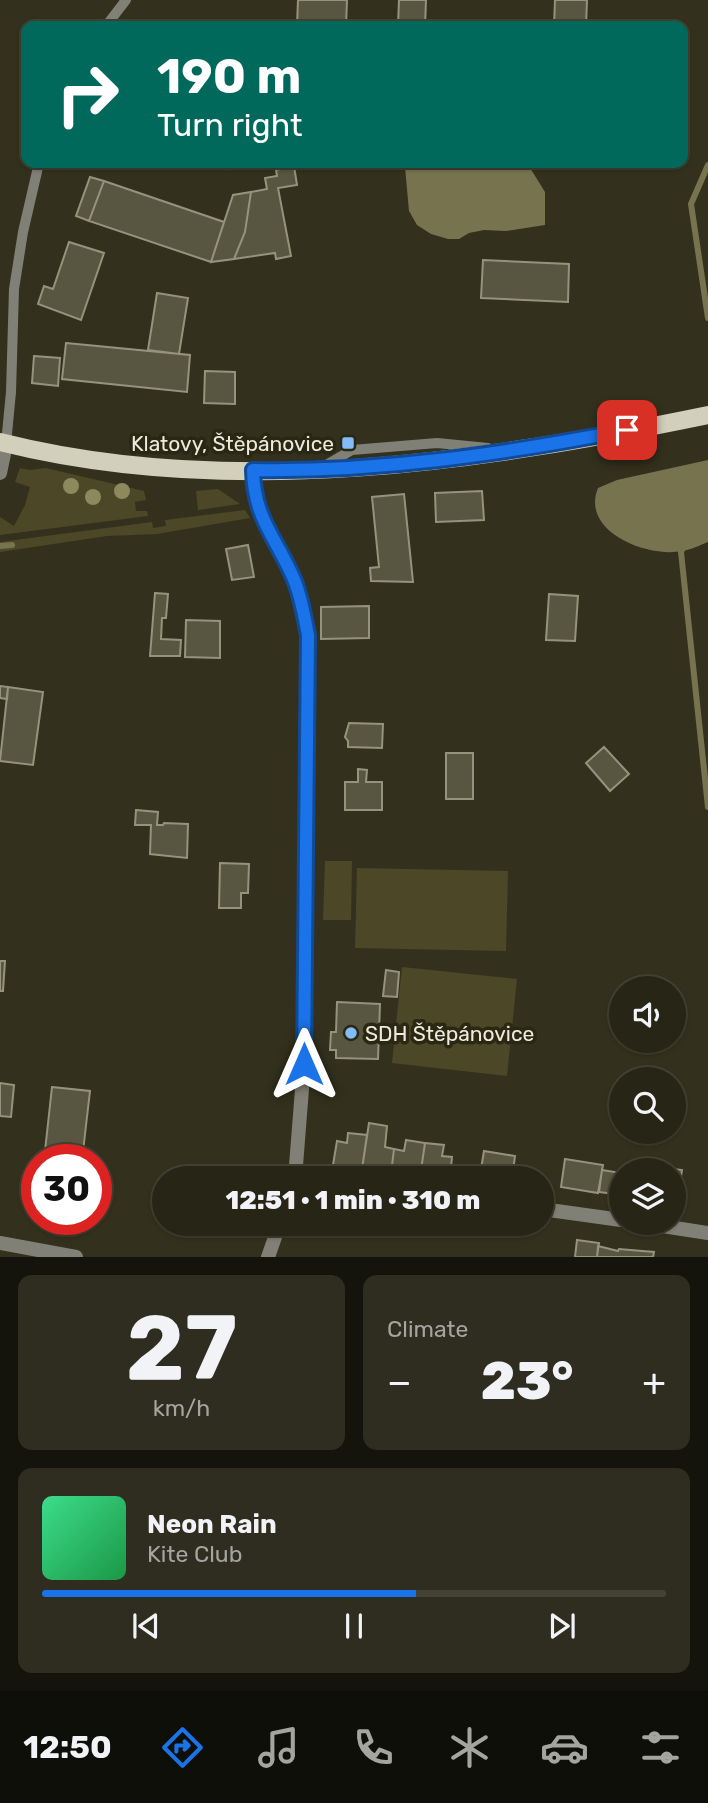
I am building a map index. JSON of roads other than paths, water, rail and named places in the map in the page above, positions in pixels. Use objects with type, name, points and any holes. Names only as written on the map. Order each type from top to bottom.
[{"type":"main road","points":[[3,443],[123,463],[253,470],[319,469],[404,463],[513,450],[708,415]]},
{"type":"street","points":[[0,473],[3,443]]},
{"type":"street","points":[[253,470],[256,505],[294,578],[308,635],[304,1064],[297,1166]]},
{"type":"street","points":[[554,1211],[609,1218]]},
{"type":"street","points":[[686,1230],[708,1233]]},
{"type":"street","points":[[268,1257],[275,1236]]},
{"type":"street","points":[[0,1243],[76,1257]]},
{"type":"lane","points":[[110,21],[126,0]]},
{"type":"lane","points":[[3,443],[11,392],[14,289],[23,232],[38,168]]},
{"type":"waterway","points":[[708,165],[691,204],[708,318]]},
{"type":"waterway","points":[[0,546],[12,545]]},
{"type":"waterway","points":[[684,545],[681,552],[708,807]]},
{"type":"place","name":"Klatovy, Štěpánovice","points":[[348,443]]},
{"type":"place","name":"SDH Štěpánovice","points":[[351,1033]]}]
